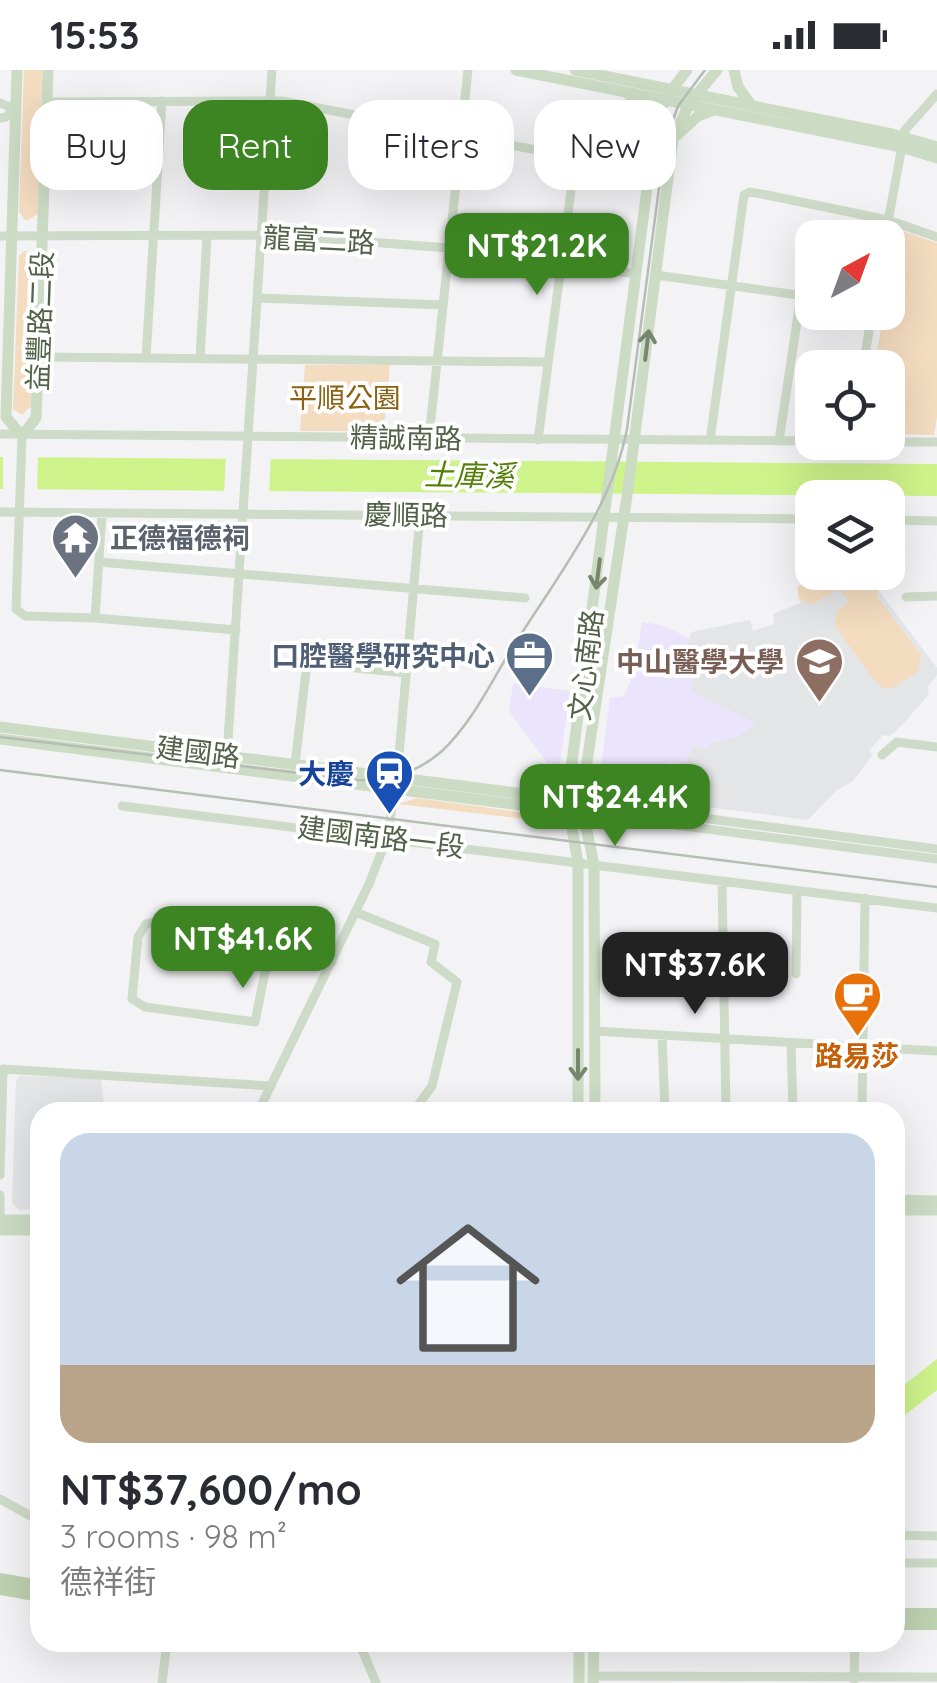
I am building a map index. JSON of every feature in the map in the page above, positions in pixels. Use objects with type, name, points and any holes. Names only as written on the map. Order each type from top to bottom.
[{"type":"main road","name":"益豐路二段","points":[[17,70],[6,236],[4,357],[6,417],[22,436],[36,418],[45,190]]},
{"type":"main road","name":"益豐路二段","points":[[48,70],[48,100]]},
{"type":"main road","points":[[516,70],[625,91],[668,94]]},
{"type":"main road","points":[[575,70],[668,94],[752,106],[902,142],[937,158]]},
{"type":"main road","points":[[666,100],[687,70]]},
{"type":"main road","points":[[676,133],[692,99],[717,70]]},
{"type":"main road","points":[[734,70],[738,87],[752,106]]},
{"type":"main road","points":[[625,91],[635,100]]},
{"type":"main road","points":[[692,99],[715,109],[937,147]]},
{"type":"main road","points":[[676,136],[698,116],[715,109]]},
{"type":"main road","points":[[614,442],[647,190]]},
{"type":"main road","points":[[634,442],[667,190]]},
{"type":"main road","name":"文心南路","points":[[578,1102],[575,806],[614,442]]},
{"type":"main road","name":"文心南路","points":[[594,1102],[594,865],[575,806],[634,442]]},
{"type":"main road","name":"建國路","points":[[0,727],[295,764],[396,783]]},
{"type":"main road","name":"建國路","points":[[0,739],[396,783]]},
{"type":"main road","points":[[396,783],[575,806]]},
{"type":"main road","points":[[905,1200],[937,1201]]},
{"type":"main road","points":[[905,1210],[937,1210]]},
{"type":"main road","points":[[0,1224],[30,1221]]},
{"type":"main road","points":[[0,1224],[30,1228]]},
{"type":"main road","points":[[0,1579],[30,1584]]},
{"type":"main road","points":[[0,1589],[30,1594]]},
{"type":"main road","points":[[905,1614],[937,1614]]},
{"type":"main road","points":[[905,1624],[937,1624]]},
{"type":"main road","points":[[579,1652],[580,1683]]},
{"type":"main road","points":[[593,1680],[594,1652]]},
{"type":"street","points":[[270,100],[272,70]]},
{"type":"street","points":[[465,100],[468,70]]},
{"type":"street","points":[[710,441],[744,194],[750,192],[888,220],[907,126],[937,94]]},
{"type":"street","points":[[0,103],[15,109],[0,118]]},
{"type":"street","points":[[514,147],[576,160],[538,440]]},
{"type":"street","points":[[146,358],[157,190]]},
{"type":"street","points":[[227,756],[265,190]]},
{"type":"street","points":[[429,438],[455,190]]},
{"type":"street","points":[[905,226],[937,237]]},
{"type":"street","name":"龍富二路","points":[[6,236],[262,236],[449,248],[636,274]]},
{"type":"street","points":[[200,359],[207,236]]},
{"type":"street","points":[[656,275],[795,294]]},
{"type":"street","points":[[258,298],[444,306]]},
{"type":"street","points":[[779,441],[800,330]]},
{"type":"street","points":[[40,358],[548,362]]},
{"type":"street","name":"精誠南路","points":[[0,434],[795,441]]},
{"type":"street","points":[[22,436],[16,610],[25,616],[236,630]]},
{"type":"street","points":[[905,442],[937,442]]},
{"type":"street","name":"慶順路","points":[[0,512],[795,519]]},
{"type":"street","points":[[95,618],[102,513]]},
{"type":"street","points":[[263,1102],[332,962],[387,838],[396,783],[420,515]]},
{"type":"street","points":[[905,520],[937,520]]},
{"type":"street","points":[[99,562],[525,598]]},
{"type":"street","points":[[906,597],[937,596]]},
{"type":"street","points":[[295,764],[306,663],[406,673]]},
{"type":"street","points":[[882,755],[897,742],[937,747]]},
{"type":"street","name":"建國南路一段","points":[[122,806],[937,908]]},
{"type":"street","points":[[575,806],[937,848]]},
{"type":"street","points":[[575,806],[937,858]]},
{"type":"street","points":[[722,882],[726,1102]]},
{"type":"street","points":[[796,892],[796,974]]},
{"type":"street","points":[[862,1102],[864,898]]},
{"type":"street","points":[[355,912],[435,944],[431,962],[457,982],[432,1086],[420,1102]]},
{"type":"street","points":[[161,920],[271,942],[255,1022],[145,1007],[132,999],[138,937],[146,924],[161,920]]},
{"type":"street","points":[[271,942],[284,939],[332,962]]},
{"type":"street","points":[[594,1031],[937,1051]]},
{"type":"street","points":[[662,1035],[665,1102]]},
{"type":"street","points":[[791,1043],[793,1102]]},
{"type":"street","points":[[0,1175],[3,1069],[270,1086]]},
{"type":"street","points":[[0,1195],[0,1224]]},
{"type":"street","points":[[0,1500],[30,1516]]},
{"type":"street","points":[[905,1536],[937,1536]]},
{"type":"street","points":[[905,1563],[937,1563]]},
{"type":"street","points":[[162,1683],[166,1652]]},
{"type":"street","points":[[362,1652],[376,1683]]},
{"type":"street","points":[[854,1652],[854,1680]]},
{"type":"street","points":[[593,1680],[854,1680],[937,1676]]},
{"type":"shaded area","name":"中山醫學大學","points":[[878,590],[937,668],[937,675],[927,688],[929,694],[890,736],[883,735],[853,781],[837,790],[808,820],[676,803],[680,769],[692,747],[739,736],[754,722],[689,691],[677,668],[692,632],[750,620],[753,631],[774,624],[773,614],[800,603],[798,592]]},
{"type":"shaded area","points":[[642,622],[662,625],[691,639],[677,668],[695,678],[690,691],[756,723],[739,736],[708,748],[692,747],[684,765],[667,762],[657,805],[604,798],[598,790],[610,698],[624,696],[634,673]]},
{"type":"shaded area","points":[[513,683],[570,691],[558,777],[509,711]]},
{"type":"shaded area","points":[[20,1076],[101,1079],[104,1102],[30,1102],[30,1209],[19,1210],[12,1203],[16,1080]]},
{"type":"green space","points":[[24,70],[42,70],[41,100],[30,100],[30,190],[39,190],[38,214],[26,221],[19,212]]},
{"type":"green space","points":[[905,232],[937,243],[934,435],[905,434],[905,350],[877,350],[881,330],[905,330]]},
{"type":"green space","points":[[24,251],[32,252],[36,260],[31,406],[22,415],[13,409],[19,256]]},
{"type":"green space","name":"平順公園","points":[[305,365],[390,365],[384,431],[300,431]]},
{"type":"green space","points":[[798,590],[837,590],[811,605],[800,599]]},
{"type":"green space","points":[[840,590],[878,590],[876,595],[921,655],[918,671],[893,688],[883,688],[873,679],[835,626],[837,611],[849,602]]},
{"type":"green space","points":[[417,798],[563,818],[566,824],[398,804]]},
{"type":"water","name":"土庫溪","points":[[0,457],[937,464],[937,496],[905,496],[905,480],[795,480],[795,495],[0,489]]},
{"type":"water","points":[[937,1359],[937,1390],[905,1415],[905,1384]]},
{"type":"pier","points":[[3,452],[38,452],[37,495],[3,494]]},
{"type":"pier","points":[[226,453],[271,453],[269,497],[224,496]]},
{"type":"railway","points":[[0,737],[358,780],[403,774],[442,751],[480,703],[579,544],[608,488],[627,429],[665,143],[678,106],[705,70]]},
{"type":"railway","points":[[0,770],[937,887]]},
{"type":"place","name":"正德福德祠","points":[[75,580]]},
{"type":"place","name":"口腔醫學研究中心","points":[[530,698]]},
{"type":"place","name":"中山醫學大學","points":[[819,704]]},
{"type":"place","name":"大慶","points":[[389,816]]},
{"type":"place","name":"路易莎","points":[[857,1038]]}]
